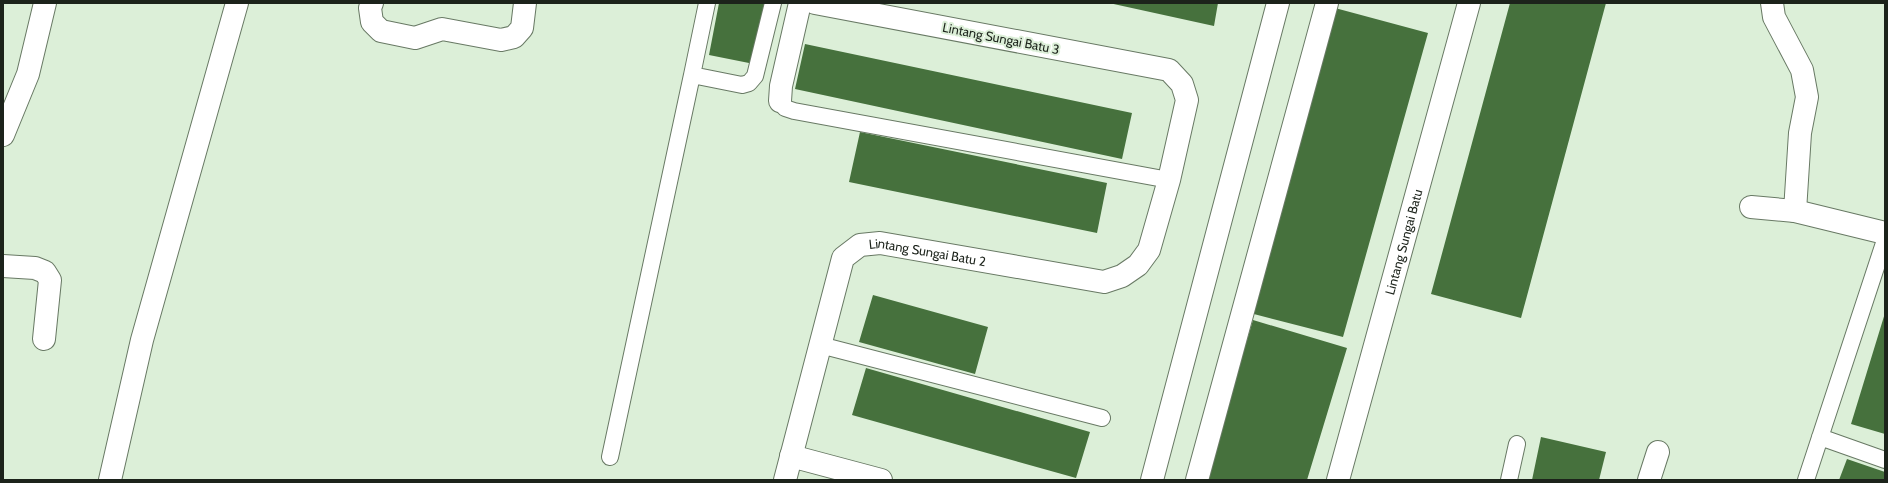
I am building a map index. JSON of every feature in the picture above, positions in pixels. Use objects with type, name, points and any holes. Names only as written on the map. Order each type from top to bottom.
[{"type":"street","points":[[3,135],[28,74],[45,3]]},
{"type":"street","points":[[110,480],[142,340],[237,3]]},
{"type":"street","points":[[372,3],[370,8],[372,22],[382,31],[415,38],[442,29],[501,40],[514,37],[522,28],[525,3]]},
{"type":"street","points":[[780,101],[780,90],[800,3]]},
{"type":"street","name":"Lintang Sungai Batu 3","points":[[815,3],[1148,65],[1169,70],[1182,84]]},
{"type":"street","points":[[1152,480],[1278,3]]},
{"type":"street","points":[[1197,480],[1327,3]]},
{"type":"street","name":"Lintang Sungai Batu","points":[[1338,480],[1469,3]]},
{"type":"street","points":[[1772,3],[1774,17],[1802,70],[1807,97],[1800,133],[1795,211]]},
{"type":"street","name":"Lintang Sungai Batu 2","points":[[785,480],[844,258],[860,245],[880,243],[1104,282],[1122,276],[1138,265],[1149,250],[1169,180],[1187,100],[1182,84]]},
{"type":"street","points":[[1752,207],[1795,211],[1885,233]]},
{"type":"street","points":[[3,266],[34,268],[45,272],[50,280],[44,339]]},
{"type":"street","points":[[1649,480],[1658,452]]},
{"type":"street","points":[[791,456],[881,480]]},
{"type":"lane","points":[[610,457],[707,3]]},
{"type":"lane","points":[[692,75],[742,85],[750,83],[755,76],[773,3]]},
{"type":"lane","points":[[780,101],[785,108],[794,111],[1169,180]]},
{"type":"lane","points":[[1806,480],[1885,240]]},
{"type":"lane","points":[[820,345],[1102,418]]},
{"type":"lane","points":[[1820,438],[1885,460]]},
{"type":"lane","points":[[1508,480],[1517,444]]},
{"type":"building","points":[[719,3],[766,3],[754,64],[709,55]]},
{"type":"building","points":[[1109,3],[1218,3],[1214,26]]},
{"type":"building","points":[[1510,3],[1606,3],[1521,318],[1431,294]]},
{"type":"building","points":[[1335,8],[1428,33],[1343,337],[1250,313]]},
{"type":"building","points":[[805,44],[1132,113],[1122,159],[795,89]]},
{"type":"building","points":[[860,132],[1107,183],[1097,233],[849,182]]},
{"type":"building","points":[[873,295],[988,327],[975,374],[859,342]]},
{"type":"building","points":[[1885,313],[1885,434],[1851,424]]},
{"type":"building","points":[[1253,320],[1347,348],[1307,480],[1205,480]]},
{"type":"building","points":[[866,368],[1090,432],[1076,478],[852,415]]},
{"type":"building","points":[[1541,437],[1606,452],[1599,480],[1532,480]]},
{"type":"building","points":[[1847,459],[1885,472],[1885,480],[1839,480]]}]
